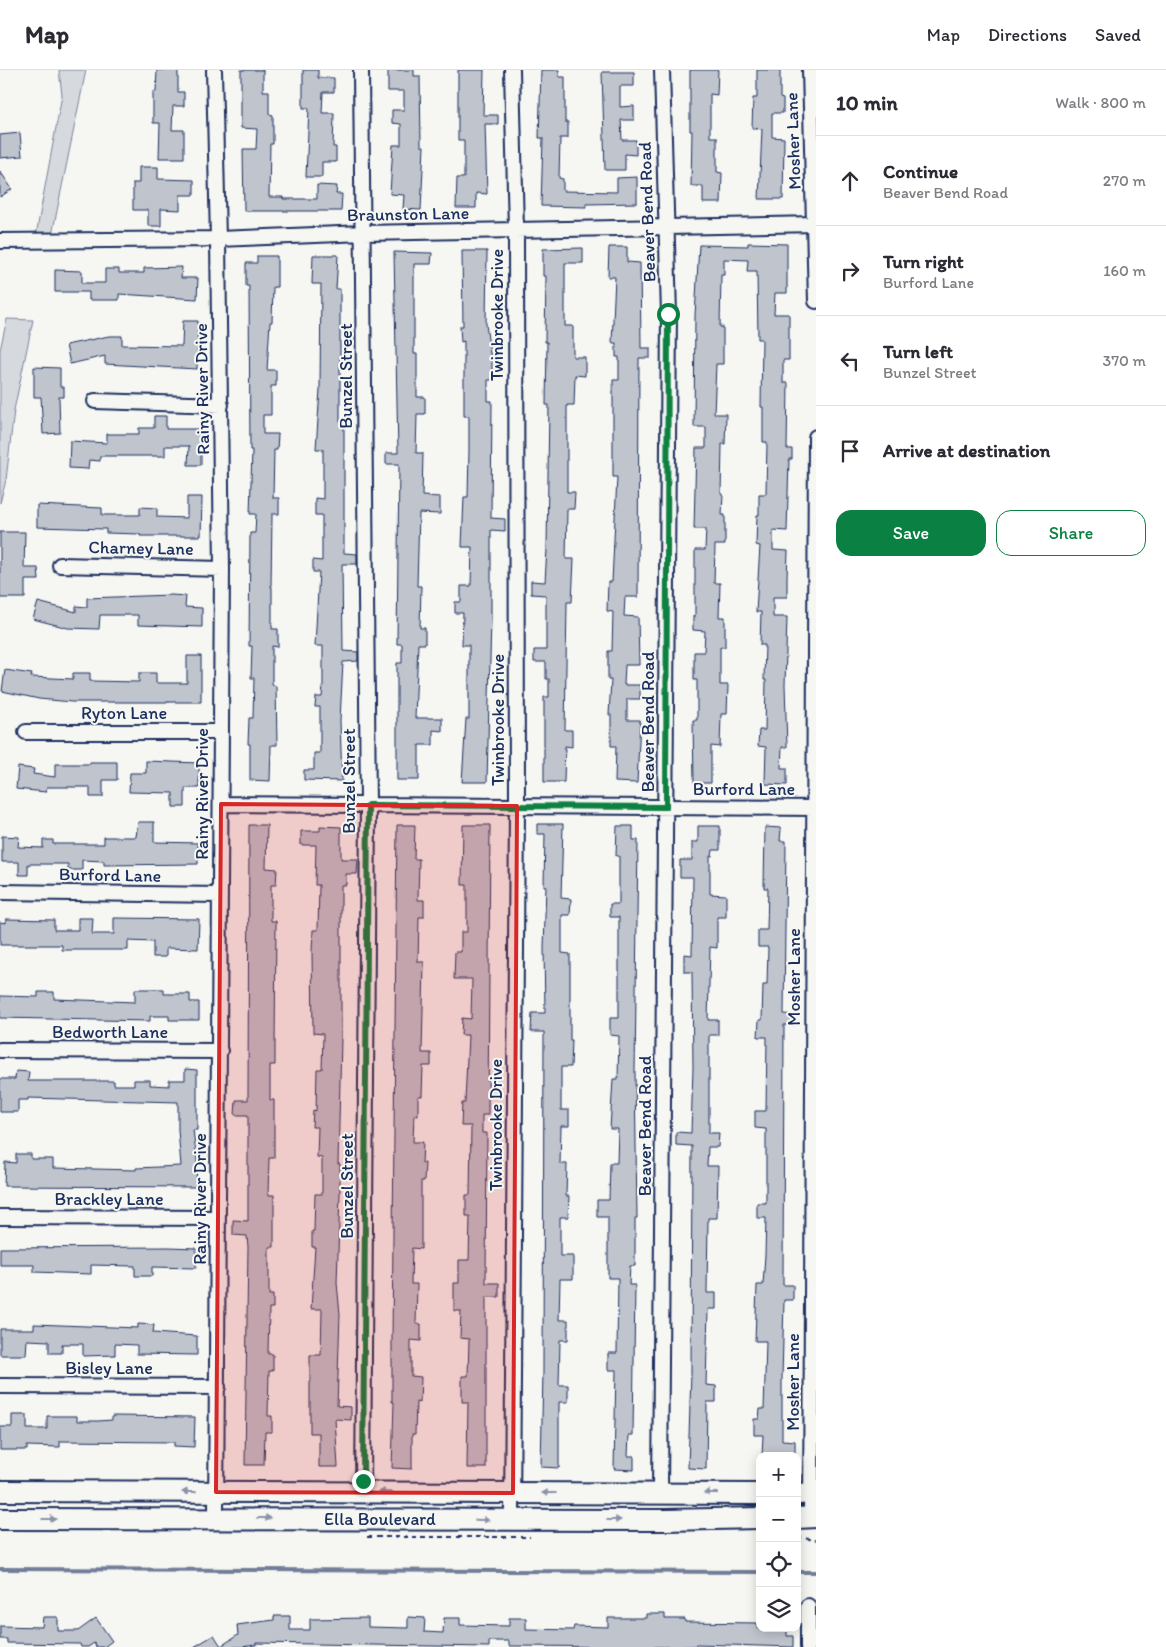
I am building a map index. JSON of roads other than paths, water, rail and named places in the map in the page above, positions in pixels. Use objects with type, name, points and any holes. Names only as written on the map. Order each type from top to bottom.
[{"type":"main road","name":"Ella Boulevard","points":[[0,1490],[756,1494]]},
{"type":"main road","name":"Ella Boulevard","points":[[0,1519],[512,1520],[756,1518]]},
{"type":"street","name":"Rainy River Drive","points":[[214,70],[221,404],[222,568],[216,1518]]},
{"type":"street","name":"Bunzel Street","points":[[361,70],[368,805],[363,1492]]},
{"type":"street","name":"Twinbrooke Drive","points":[[512,70],[516,230],[517,806],[512,1520]]},
{"type":"street","name":"Beaver Bend Road","points":[[660,1493],[668,324],[662,70]]},
{"type":"street","name":"Mosher Lane","points":[[810,70],[816,301]]},
{"type":"street","name":"Braunston Lane","points":[[0,242],[218,239],[364,233],[815,224]]},
{"type":"street","points":[[95,401],[221,404]]},
{"type":"street","name":"Mosher Lane","points":[[808,1517],[814,1316],[816,436]]},
{"type":"street","name":"Charney Lane","points":[[60,565],[222,568]]},
{"type":"street","name":"Ryton Lane","points":[[26,732],[221,732]]},
{"type":"street","name":"Burford Lane","points":[[221,804],[814,808]]},
{"type":"street","name":"Burford Lane","points":[[0,892],[220,895]]},
{"type":"street","name":"Bedworth Lane","points":[[0,1050],[220,1051]]},
{"type":"street","name":"Brackley Lane","points":[[0,1217],[218,1218]]},
{"type":"street","name":"Bisley Lane","points":[[0,1386],[218,1387]]},
{"type":"street","points":[[808,1606],[808,1647]]},
{"type":"waterway","points":[[0,1569],[756,1572]]},
{"type":"waterway","points":[[801,1572],[816,1572]]}]
